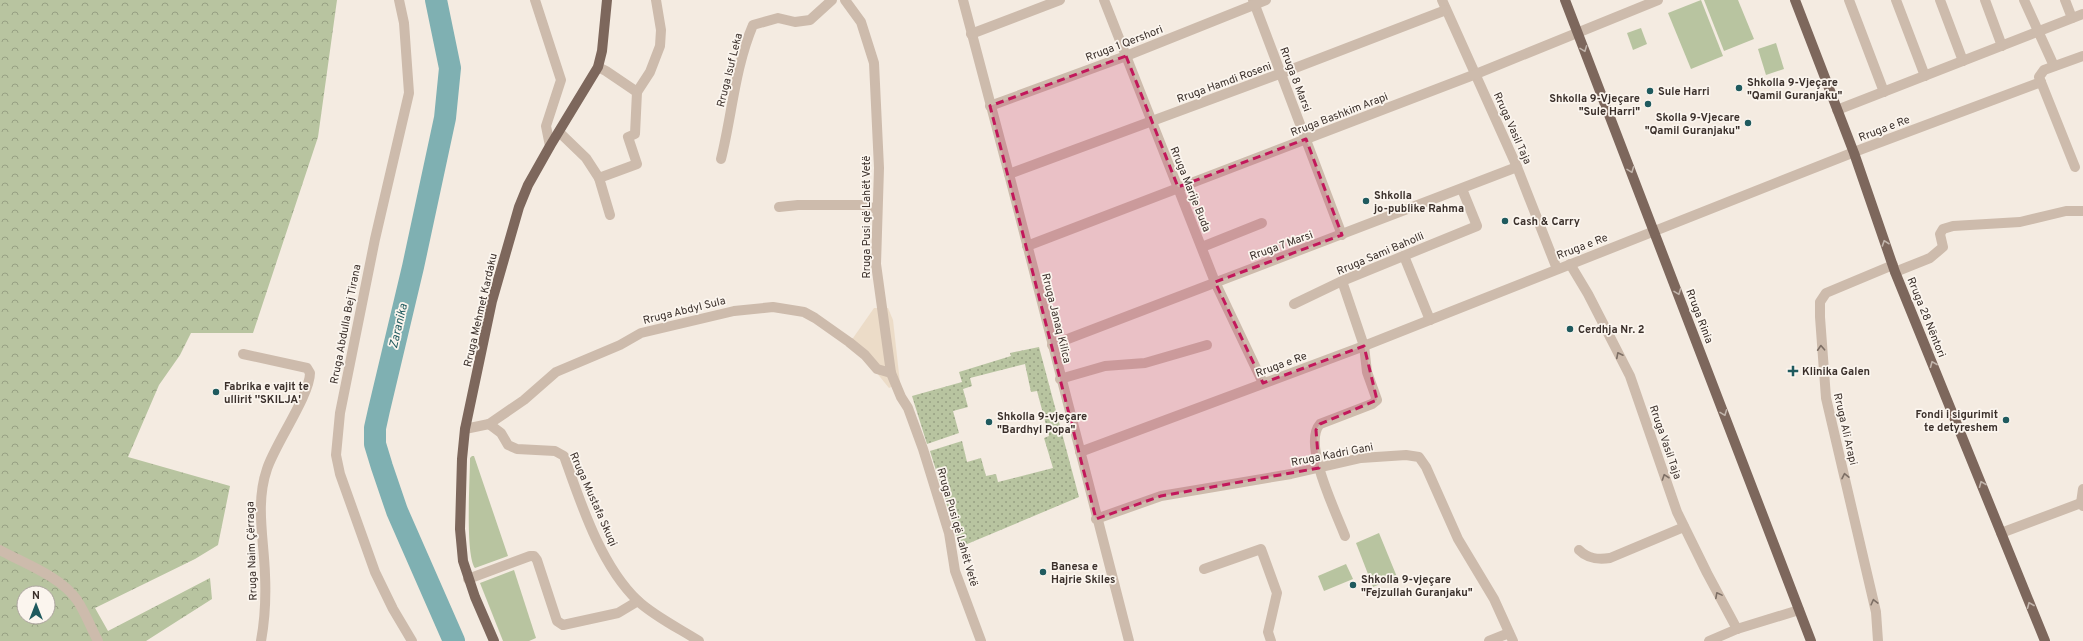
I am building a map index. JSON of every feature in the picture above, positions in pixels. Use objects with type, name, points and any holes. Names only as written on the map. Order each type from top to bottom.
[{"type":"main road","name":"Rruga Mehmet Kardaku","points":[[494,641],[468,579],[463,561],[460,530],[462,459],[465,429],[492,301],[505,254],[528,185],[598,67],[602,51],[607,0]]},
{"type":"main road","name":"Rruga Rinia","points":[[1564,0],[1655,232],[1811,641]]},
{"type":"main road","name":"Rruga 28 Nëntori","points":[[1795,0],[1854,153],[1894,268],[2045,641]]},
{"type":"street","name":"Rruga Abdulla Bej Tirana","points":[[399,0],[404,23],[408,93],[370,262],[340,413],[336,455],[340,474],[375,572],[393,609],[412,641]]},
{"type":"street","points":[[535,0],[561,80],[546,126],[550,146]]},
{"type":"street","points":[[600,178],[637,164],[628,137],[635,134],[637,92],[650,72],[660,46],[661,30],[656,0]]},
{"type":"street","name":"Rruga Isuf Leka","points":[[721,159],[735,86],[748,37],[754,24],[778,18],[795,22],[810,20],[832,0]]},
{"type":"street","name":"Rruga Pusi që Lahët Vetë","points":[[845,0],[862,22],[874,63],[879,168],[876,264],[891,373],[901,397],[908,408],[923,449],[949,532],[955,571],[981,641]]},
{"type":"street","name":"Rruga Janaq Kilica","points":[[963,0],[1009,174],[1096,519],[1129,641]]},
{"type":"street","points":[[971,34],[1060,0]]},
{"type":"street","name":"Rruga Marije Buda","points":[[1104,0],[1215,282],[1263,383]]},
{"type":"street","name":"Rruga 1 Qershori","points":[[990,106],[1126,56],[1254,2],[1266,0]]},
{"type":"street","name":"Rruga Bashkim Arapi","points":[[1027,246],[1476,74],[1658,0]]},
{"type":"street","points":[[1849,0],[1884,92]]},
{"type":"street","points":[[1896,0],[1925,76]]},
{"type":"street","points":[[1940,0],[1963,61]]},
{"type":"street","points":[[1985,0],[2002,46]]},
{"type":"street","points":[[2024,0],[2037,32],[2054,66]]},
{"type":"street","points":[[2065,0],[2072,18]]},
{"type":"street","name":"Rruga 8 Marsi","points":[[1254,2],[1342,235]]},
{"type":"street","name":"Rruga Hamdi Roseni","points":[[1009,174],[1282,73],[1444,5]]},
{"type":"street","name":"Rruga Vasil Taja","points":[[1444,5],[1517,167],[1558,268]]},
{"type":"street","points":[[1838,110],[2083,14]]},
{"type":"street","points":[[2075,167],[2039,77],[2041,72],[2083,56]]},
{"type":"street","points":[[598,67],[606,70],[637,92]]},
{"type":"street","name":"Rruga e Re","points":[[1080,452],[1364,346],[1558,268],[1655,232],[1854,153],[2041,82]]},
{"type":"street","points":[[559,132],[586,158],[600,178],[610,215]]},
{"type":"street","name":"Rruga 7 Marsi","points":[[1052,345],[1517,167]]},
{"type":"street","name":"Rruga Sami Baholli","points":[[1294,304],[1342,281],[1477,226],[1462,189]]},
{"type":"street","points":[[779,207],[798,205],[863,205],[877,209]]},
{"type":"street","name":"Rruga Ali Arapi","points":[[1878,641],[1876,612],[1826,398],[1820,302],[1824,294],[1894,268],[1930,258],[1943,247],[1940,234],[1943,229],[1953,226],[2020,222],[2066,211],[2083,211]]},
{"type":"street","points":[[1202,247],[1262,223]]},
{"type":"street","points":[[1404,256],[1430,320]]},
{"type":"street","name":"Rruga Vasil Taja","points":[[1570,264],[1588,294],[1630,376],[1677,512],[1737,629]]},
{"type":"street","points":[[1342,281],[1364,346],[1368,372],[1377,400],[1372,404],[1320,424],[1316,430],[1314,438],[1319,468],[1345,536]]},
{"type":"street","name":"Rruga Abdyl Sula","points":[[465,429],[489,424],[524,400],[556,372],[620,345],[648,330],[734,311],[773,308],[804,312],[849,342],[865,355],[877,369],[891,373]]},
{"type":"street","points":[[1060,379],[1105,366],[1145,362],[1207,345]]},
{"type":"street","name":"Rruga Naim Çërraga","points":[[243,354],[307,368],[310,373],[306,388],[267,469],[262,491],[260,508],[265,574],[265,617],[261,641]]},
{"type":"street","name":"Rruga Mustafa Skuqi","points":[[489,424],[501,433],[508,445],[517,449],[555,451],[564,456],[599,545],[620,580],[638,601],[653,614],[699,641]]},
{"type":"street","name":"Rruga Kadri Gani","points":[[1096,519],[1161,496],[1266,479],[1361,458],[1406,455],[1419,458],[1426,467],[1458,539],[1494,600],[1511,637]]},
{"type":"street","points":[[2001,533],[2082,505],[2083,489]]},
{"type":"street","points":[[1579,550],[1589,557],[1602,560],[1684,527]]},
{"type":"street","points":[[1204,569],[1261,549],[1277,593],[1268,632],[1271,641]]},
{"type":"street","points":[[0,550],[68,589],[77,600],[98,641]]},
{"type":"street","points":[[468,579],[530,556],[534,556],[537,560],[557,621],[564,625],[618,613],[638,601]]},
{"type":"street","points":[[1715,640],[1737,629],[1799,610]]},
{"type":"street","points":[[1489,641],[1511,637]]},
{"type":"highlighted area","points":[[1126,56],[1178,187],[1306,139],[1342,235],[1215,282],[1263,383],[1364,346],[1377,400],[1320,424],[1316,430],[1319,468],[1161,496],[1096,519],[990,106]]},
{"type":"green space","points":[[0,0],[337,0],[318,137],[253,333],[191,333],[180,355],[159,385],[128,457],[230,486],[218,545],[195,559],[95,608],[108,631],[210,578],[212,599],[146,641],[0,641]]},
{"type":"green space","points":[[1701,0],[1723,56],[1691,69],[1668,13]]},
{"type":"green space","points":[[1704,0],[1738,0],[1754,39],[1724,51]]},
{"type":"green space","points":[[1641,28],[1647,44],[1633,50],[1627,33]]},
{"type":"green space","points":[[1776,43],[1784,69],[1766,75],[1758,49]]},
{"type":"green space","points":[[1039,347],[1079,497],[960,547],[930,451],[962,441],[967,462],[981,458],[986,476],[996,474],[998,482],[1053,468],[1044,438],[1049,436],[1037,391],[1031,392],[1025,364],[970,378],[972,386],[963,389],[968,407],[953,411],[959,433],[927,444],[912,396],[962,382],[959,372],[1011,356],[1010,353]]},
{"type":"green space","points":[[474,456],[508,556],[475,568],[472,560],[469,533],[470,458]]},
{"type":"green space","points":[[1379,533],[1397,577],[1373,587],[1356,543]]},
{"type":"green space","points":[[1346,564],[1353,579],[1324,591],[1318,576]]},
{"type":"green space","points":[[514,570],[536,638],[529,641],[503,641],[480,583]]},
{"type":"shaded area","points":[[874,308],[888,308],[893,320],[900,383],[889,388],[851,341]]},
{"type":"waterway","name":"Zaranika","points":[[436,0],[450,68],[445,118],[413,267],[375,428],[375,444],[397,511],[454,641]]},
{"type":"place","name":"Shkolla 9-Vjeçare \"Qamil Guranjaku\"","points":[[1739,88]]},
{"type":"place","name":"Sule Harri","points":[[1650,91]]},
{"type":"place","name":"Shkolla 9-Vjeçare \"Sule Harri\"","points":[[1648,104]]},
{"type":"place","name":"Skolla 9-Vjecare \"Qamil Guranjaku\"","points":[[1748,123]]},
{"type":"place","name":"Shkolla jo-publike Rahma","points":[[1366,201]]},
{"type":"place","name":"Cash & Carry","points":[[1505,221]]},
{"type":"place","name":"Cerdhja Nr. 2","points":[[1570,329]]},
{"type":"place","name":"Klinika Galen","points":[[1793,371]]},
{"type":"place","name":"Fabrika e vajit te ullirit ''SKILJA'","points":[[216,392]]},
{"type":"place","name":"Fondi i sigurimit te detyreshem","points":[[2006,420]]},
{"type":"place","name":"Shkolla 9-vjeçare \"Bardhyl Popa\"","points":[[989,422]]},
{"type":"place","name":"Banesa e Hajrie Skiles","points":[[1043,572]]},
{"type":"place","name":"Shkolla 9-vjeçare \"Fejzullah Guranjaku\"","points":[[1353,585]]}]
